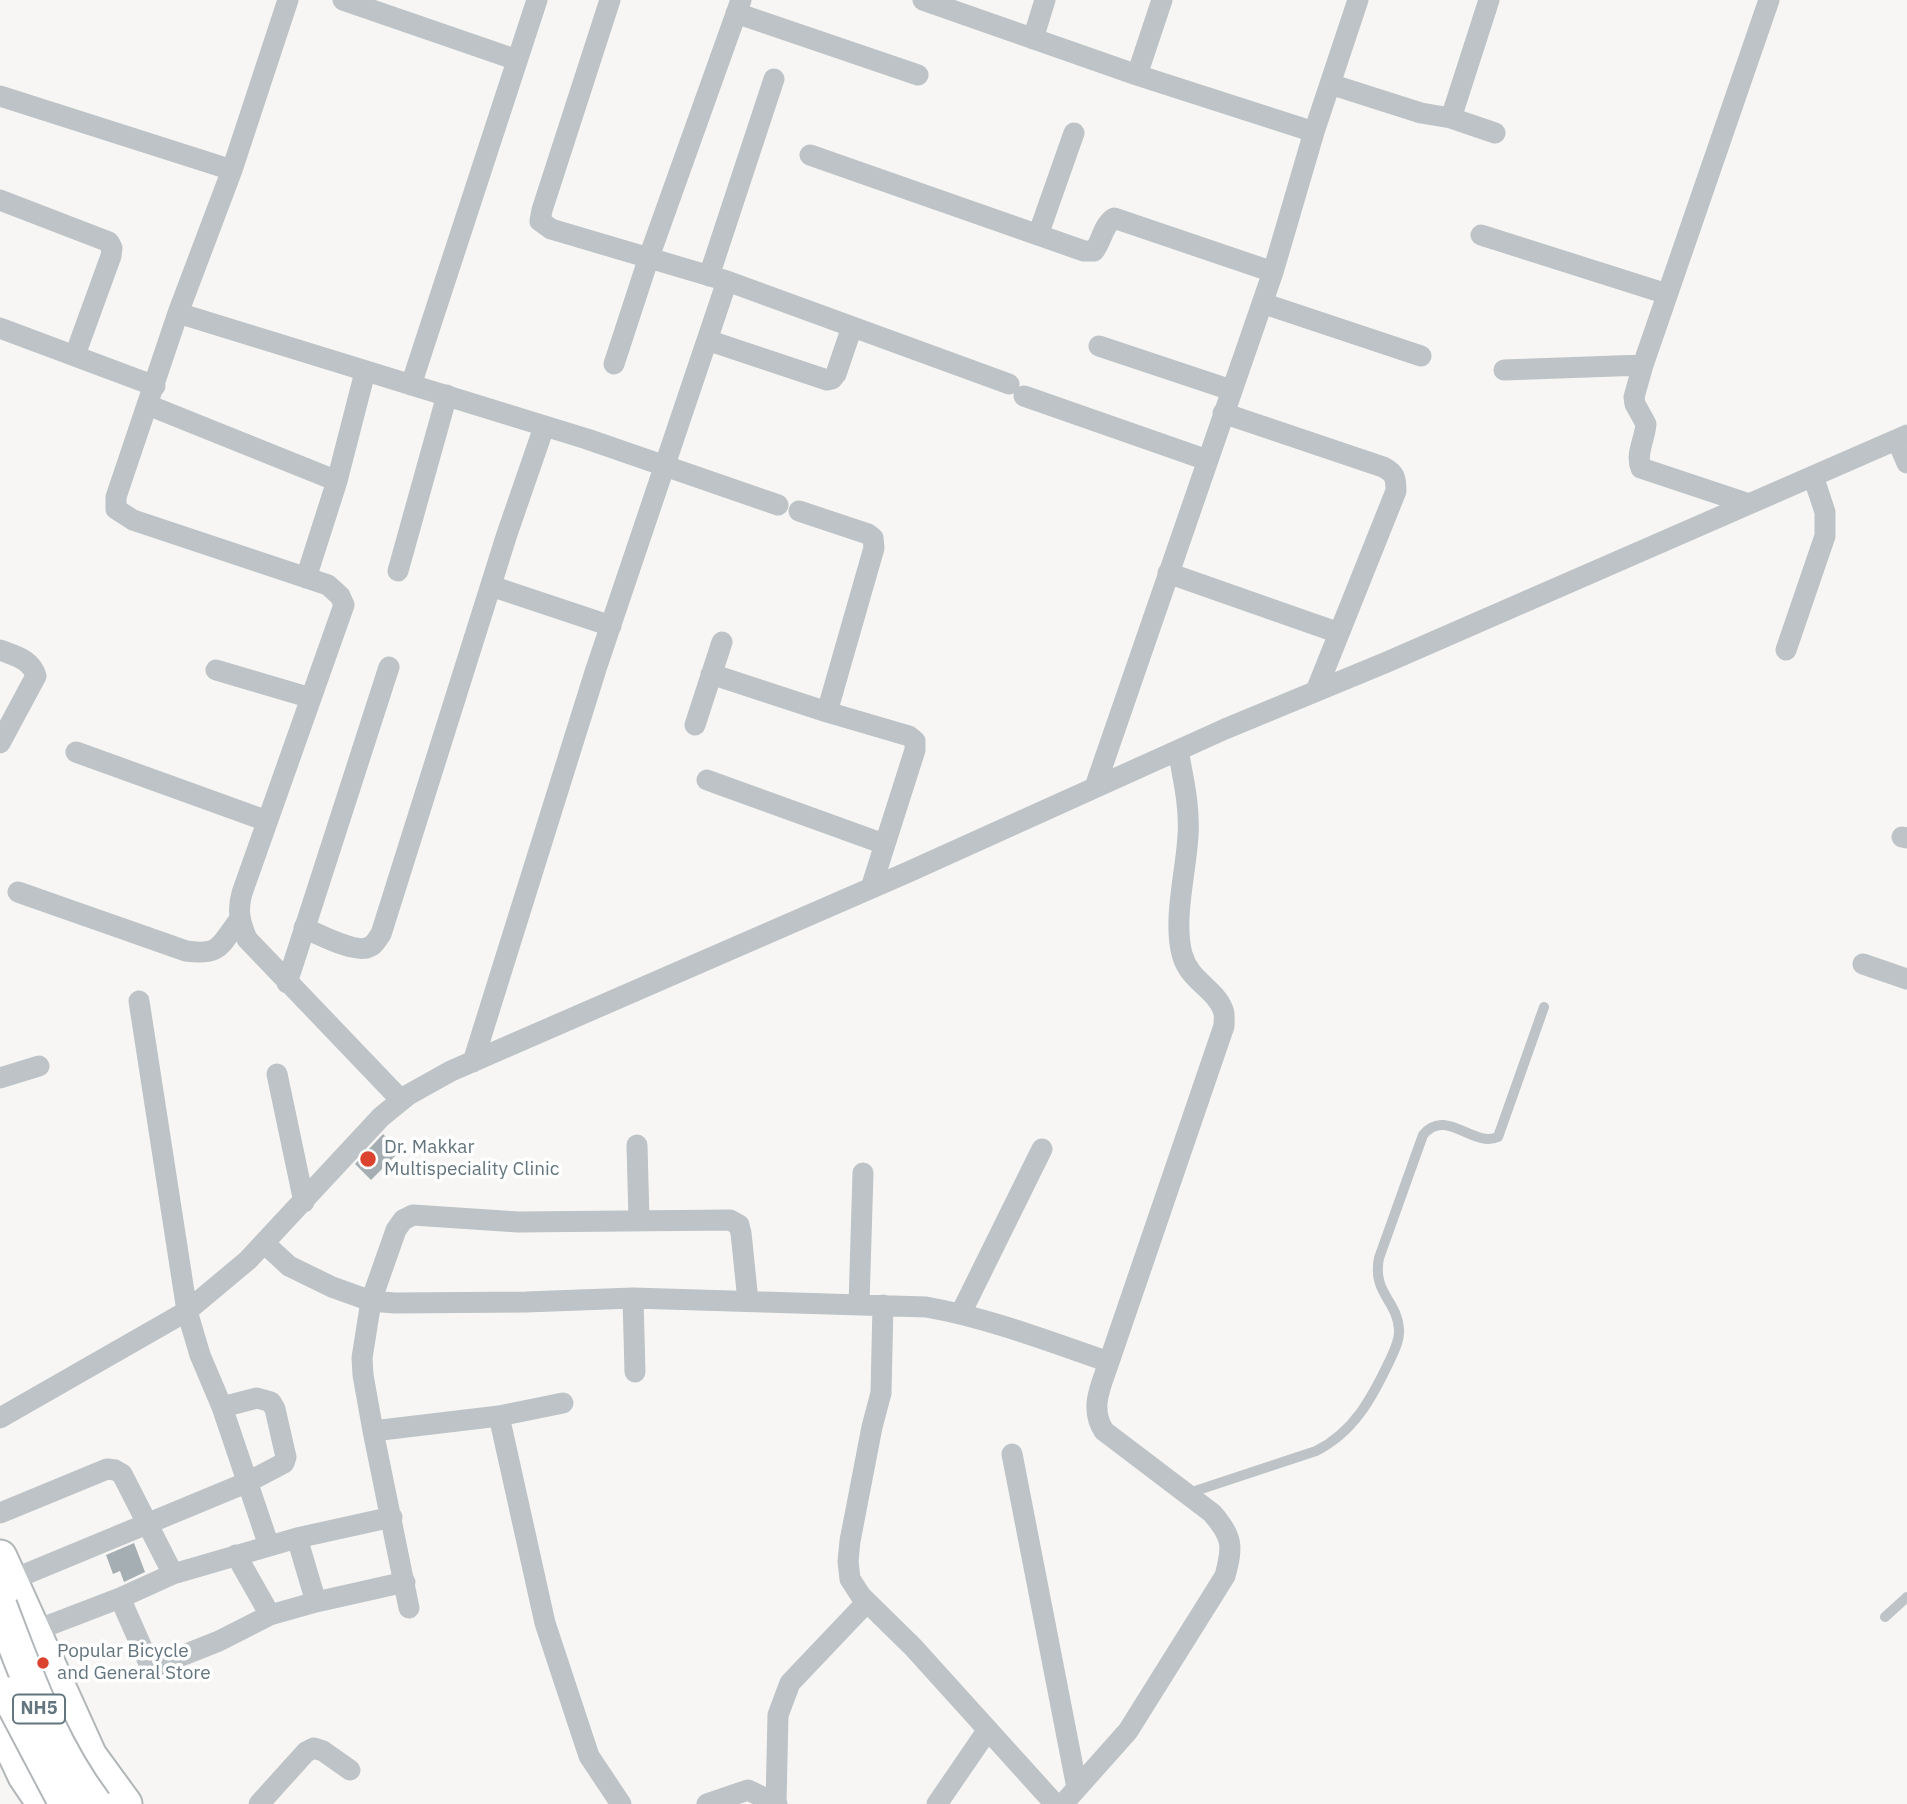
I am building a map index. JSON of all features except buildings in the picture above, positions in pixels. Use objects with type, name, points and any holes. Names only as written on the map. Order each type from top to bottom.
[{"type":"highway","points":[[3,1581],[34,1631],[90,1756],[125,1804]]},
{"type":"highway","name":"NH5","points":[[3,1581],[38,1707],[81,1785],[95,1804]]},
{"type":"highway","name":"NH5","points":[[0,1674],[66,1804]]},
{"type":"highway","points":[[0,1723],[26,1776],[44,1804]]},
{"type":"street","points":[[288,0],[232,170],[178,313],[116,497],[116,509],[133,520],[328,585],[340,596],[344,605],[242,893],[238,907],[239,920],[247,939],[401,1100]]},
{"type":"street","points":[[342,0],[517,60]]},
{"type":"street","points":[[411,385],[537,0]]},
{"type":"street","points":[[610,0],[542,210],[541,221],[551,229],[718,278],[1207,460]]},
{"type":"street","points":[[922,0],[1138,75],[1314,132]]},
{"type":"street","points":[[1033,39],[1045,0]]},
{"type":"street","points":[[1138,75],[1163,0]]},
{"type":"street","points":[[1094,788],[1273,272],[1314,132],[1358,0]]},
{"type":"street","points":[[1451,118],[1489,0]]},
{"type":"street","points":[[1749,504],[1641,468],[1639,457],[1646,424],[1634,397],[1769,0]]},
{"type":"street","points":[[614,364],[738,6],[918,75]]},
{"type":"street","points":[[472,1062],[611,626],[707,340],[718,278],[775,79]]},
{"type":"street","points":[[1330,84],[1495,133]]},
{"type":"street","points":[[0,96],[232,170]]},
{"type":"street","points":[[1038,235],[1074,133]]},
{"type":"street","points":[[810,155],[1084,251],[1094,251],[1100,244],[1108,222],[1114,219],[1124,220],[1273,272]]},
{"type":"street","points":[[0,200],[109,242],[112,248],[75,355]]},
{"type":"street","points":[[1481,235],[1667,294]]},
{"type":"street","points":[[1262,303],[1421,356]]},
{"type":"street","points":[[178,313],[587,439],[778,505]]},
{"type":"street","points":[[707,340],[827,380],[836,374],[852,327]]},
{"type":"street","points":[[0,328],[75,355],[151,396],[337,481]]},
{"type":"street","points":[[1099,346],[1231,390]]},
{"type":"street","points":[[1504,370],[1643,365]]},
{"type":"street","points":[[306,578],[337,481],[365,372]]},
{"type":"street","points":[[398,570],[447,395]]},
{"type":"street","points":[[1223,413],[1383,467],[1392,472],[1396,479],[1396,491],[1316,691]]},
{"type":"street","points":[[304,928],[353,948],[366,949],[373,945],[381,934],[544,427]]},
{"type":"street","points":[[0,1418],[187,1311],[248,1260],[382,1117],[401,1100],[451,1071],[871,888],[1178,750],[1902,438],[1907,463]]},
{"type":"street","points":[[1786,650],[1825,536],[1825,513],[1813,476]]},
{"type":"street","points":[[799,511],[873,538],[874,548],[827,712]]},
{"type":"street","points":[[1168,573],[1339,633]]},
{"type":"street","points":[[491,586],[611,626]]},
{"type":"street","points":[[695,725],[722,642]]},
{"type":"street","points":[[0,650],[24,659],[33,667],[36,676],[0,743]]},
{"type":"street","points":[[287,983],[389,667]]},
{"type":"street","points":[[216,670],[311,698]]},
{"type":"street","points":[[711,674],[909,736],[915,741],[915,750],[871,888]]},
{"type":"street","points":[[1063,1804],[1128,1731],[1225,1576],[1232,1550],[1226,1529],[1213,1513],[1104,1431],[1096,1419],[1097,1399],[1109,1362],[1224,1026],[1224,1011],[1217,1000],[1192,976],[1181,950],[1180,927],[1189,818],[1178,750]]},
{"type":"street","points":[[76,752],[267,821]]},
{"type":"street","points":[[707,780],[884,844]]},
{"type":"street","points":[[18,892],[186,951],[204,954],[216,950],[239,920]]},
{"type":"street","points":[[1863,964],[1907,979]]},
{"type":"street","points":[[139,1001],[187,1311],[200,1355],[222,1407],[270,1546]]},
{"type":"street","points":[[0,1078],[39,1066]]},
{"type":"street","points":[[278,1074],[304,1202]]},
{"type":"street","points":[[638,1146],[639,1220]]},
{"type":"street","points":[[961,1313],[1042,1149]]},
{"type":"street","points":[[859,1304],[863,1173]]},
{"type":"street","points":[[409,1608],[373,1431],[362,1358],[371,1301],[402,1220],[413,1215],[518,1222],[730,1220],[739,1225],[748,1301]]},
{"type":"street","points":[[264,1243],[289,1266],[331,1287],[371,1301],[526,1302],[633,1298],[926,1307],[961,1313],[1026,1332],[1109,1362]]},
{"type":"street","points":[[633,1298],[635,1372]]},
{"type":"street","points":[[883,1305],[881,1393],[850,1541],[850,1579],[867,1602],[913,1647],[1055,1804]]},
{"type":"street","points":[[3,1581],[279,1467],[286,1457],[271,1402],[257,1398],[222,1407]]},
{"type":"street","points":[[373,1431],[499,1416],[563,1402]]},
{"type":"street","points":[[499,1416],[545,1623],[589,1756],[621,1804]]},
{"type":"street","points":[[1012,1454],[1077,1788]]},
{"type":"street","points":[[0,1513],[107,1469],[115,1470],[122,1475],[173,1574]]},
{"type":"street","points":[[34,1631],[173,1574],[297,1538],[392,1517]]},
{"type":"street","points":[[297,1538],[316,1602]]},
{"type":"street","points":[[236,1555],[270,1615]]},
{"type":"street","points":[[120,1598],[151,1668],[219,1642],[270,1615],[405,1582]]},
{"type":"street","points":[[707,1804],[748,1790],[776,1804],[778,1715],[790,1682],[867,1602]]},
{"type":"street","points":[[937,1804],[987,1731]]},
{"type":"street","points":[[259,1804],[306,1752],[314,1748],[323,1751],[350,1770]]},
{"type":"lane","points":[[1186,1494],[1316,1451],[1334,1442],[1353,1424],[1373,1397],[1398,1343],[1399,1330],[1394,1312],[1378,1282],[1379,1258],[1423,1135],[1430,1126],[1440,1124],[1486,1138],[1498,1137],[1544,1007]]},
{"type":"lane","points":[[1885,1617],[1907,1597]]},
{"type":"place","name":"Dr. Makkar Multispeciality Clinic","points":[[368,1159]]},
{"type":"place","name":"Popular Bicycle and General Store","points":[[43,1663]]}]
